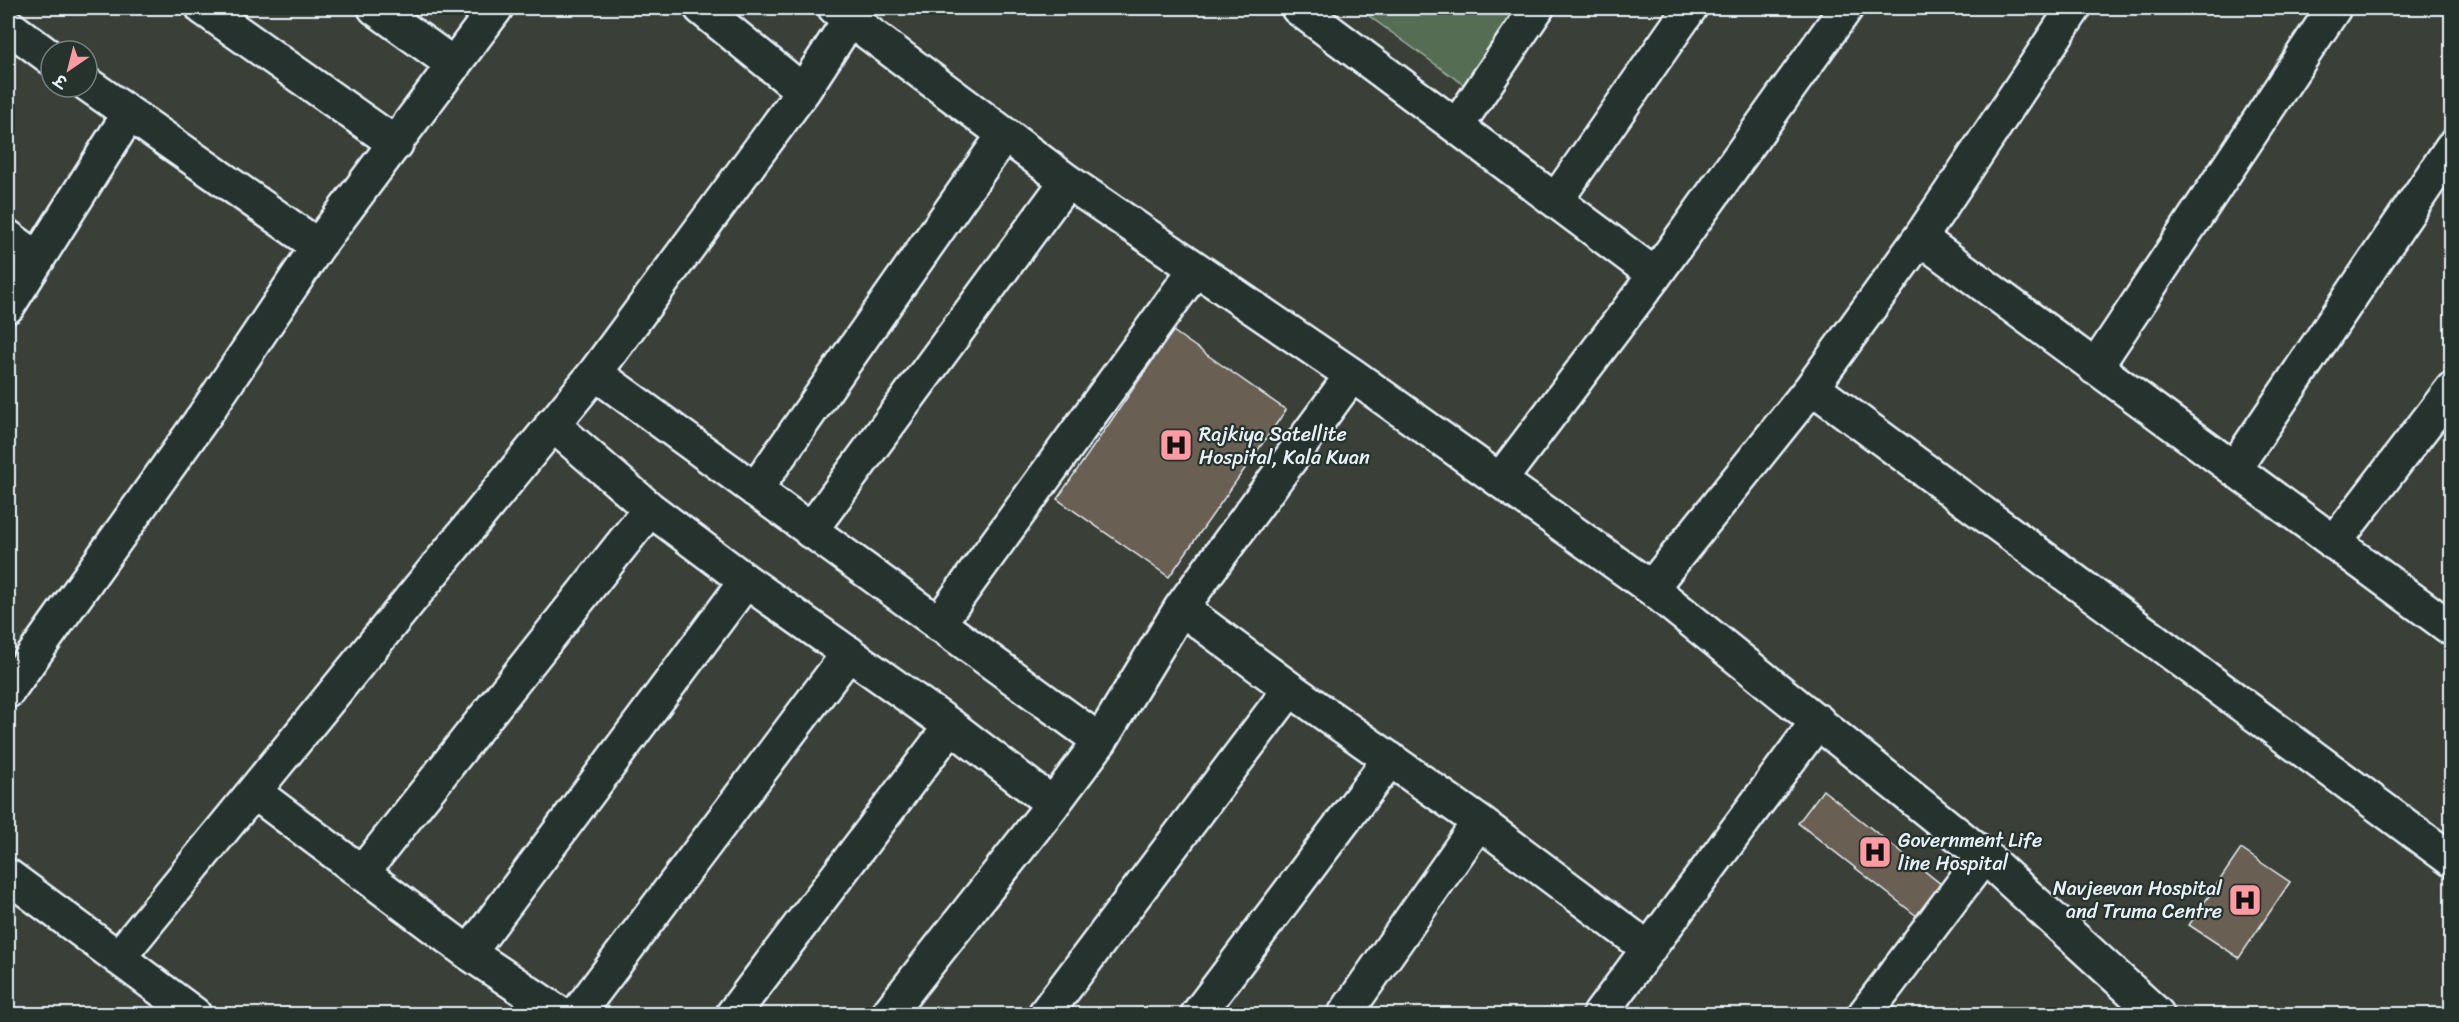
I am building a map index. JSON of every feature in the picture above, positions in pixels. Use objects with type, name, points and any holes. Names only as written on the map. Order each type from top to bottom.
[{"type":"street","points":[[203,8],[396,144]]},
{"type":"street","points":[[375,8],[454,65]]},
{"type":"street","points":[[8,691],[204,416],[318,246],[496,8]]},
{"type":"street","points":[[701,8],[803,91]]},
{"type":"street","points":[[1298,8],[1655,275]]},
{"type":"street","points":[[1457,126],[1536,8]]},
{"type":"street","points":[[1556,200],[1690,8]]},
{"type":"street","points":[[1500,480],[1655,275],[1846,8]]},
{"type":"street","points":[[1651,588],[1812,387],[1920,238],[2074,8]]},
{"type":"street","points":[[2095,368],[2334,8]]},
{"type":"street","points":[[118,958],[595,373],[803,91],[843,13],[1067,181],[1352,375],[1651,588],[1984,856],[2157,1014]]},
{"type":"street","points":[[8,26],[39,49]]},
{"type":"street","points":[[99,93],[318,246]]},
{"type":"street","points":[[8,306],[129,114]]},
{"type":"street","points":[[755,490],[1004,135]]},
{"type":"street","points":[[2234,469],[2451,147]]},
{"type":"street","points":[[810,531],[1067,181]]},
{"type":"street","points":[[8,237],[38,259]]},
{"type":"street","points":[[1920,238],[2334,543],[2448,618]]},
{"type":"street","points":[[938,624],[1196,270]]},
{"type":"street","points":[[595,373],[1100,741]]},
{"type":"street","points":[[888,1014],[1100,741],[1181,608],[1352,375]]},
{"type":"street","points":[[1812,387],[2451,860]]},
{"type":"street","points":[[2334,543],[2451,389]]},
{"type":"street","points":[[552,424],[650,509],[746,581],[951,726],[1053,804]]},
{"type":"street","points":[[362,873],[650,509]]},
{"type":"street","points":[[469,953],[746,581]]},
{"type":"street","points":[[1181,608],[1290,689],[1479,822],[1649,949]]},
{"type":"street","points":[[577,1014],[849,653]]},
{"type":"street","points":[[1045,1014],[1290,689]]},
{"type":"street","points":[[1600,1014],[1818,721]]},
{"type":"street","points":[[733,1014],[951,726]]},
{"type":"street","points":[[1198,1014],[1390,759]]},
{"type":"street","points":[[254,792],[469,953],[560,1014]]},
{"type":"street","points":[[1345,1014],[1479,822]]},
{"type":"street","points":[[1865,1014],[1984,856]]},
{"type":"street","points":[[8,876],[194,1014]]},
{"type":"green space","points":[[1358,8],[1527,8],[1468,88]]},
{"type":"building","points":[[1173,331],[1286,410],[1169,577],[1057,499]]},
{"type":"building","points":[[1823,790],[1942,885],[1918,917],[1798,823]]},
{"type":"building","points":[[2241,849],[2290,882],[2239,958],[2189,925]]},
{"type":"place","name":"Rajkiya Satellite Hospital, Kala Kuan","points":[[1176,445]]},
{"type":"place","name":"Government Life line Hospital","points":[[1875,852]]},
{"type":"place","name":"Navjeevan Hospital and Truma Centre","points":[[2245,900]]}]
